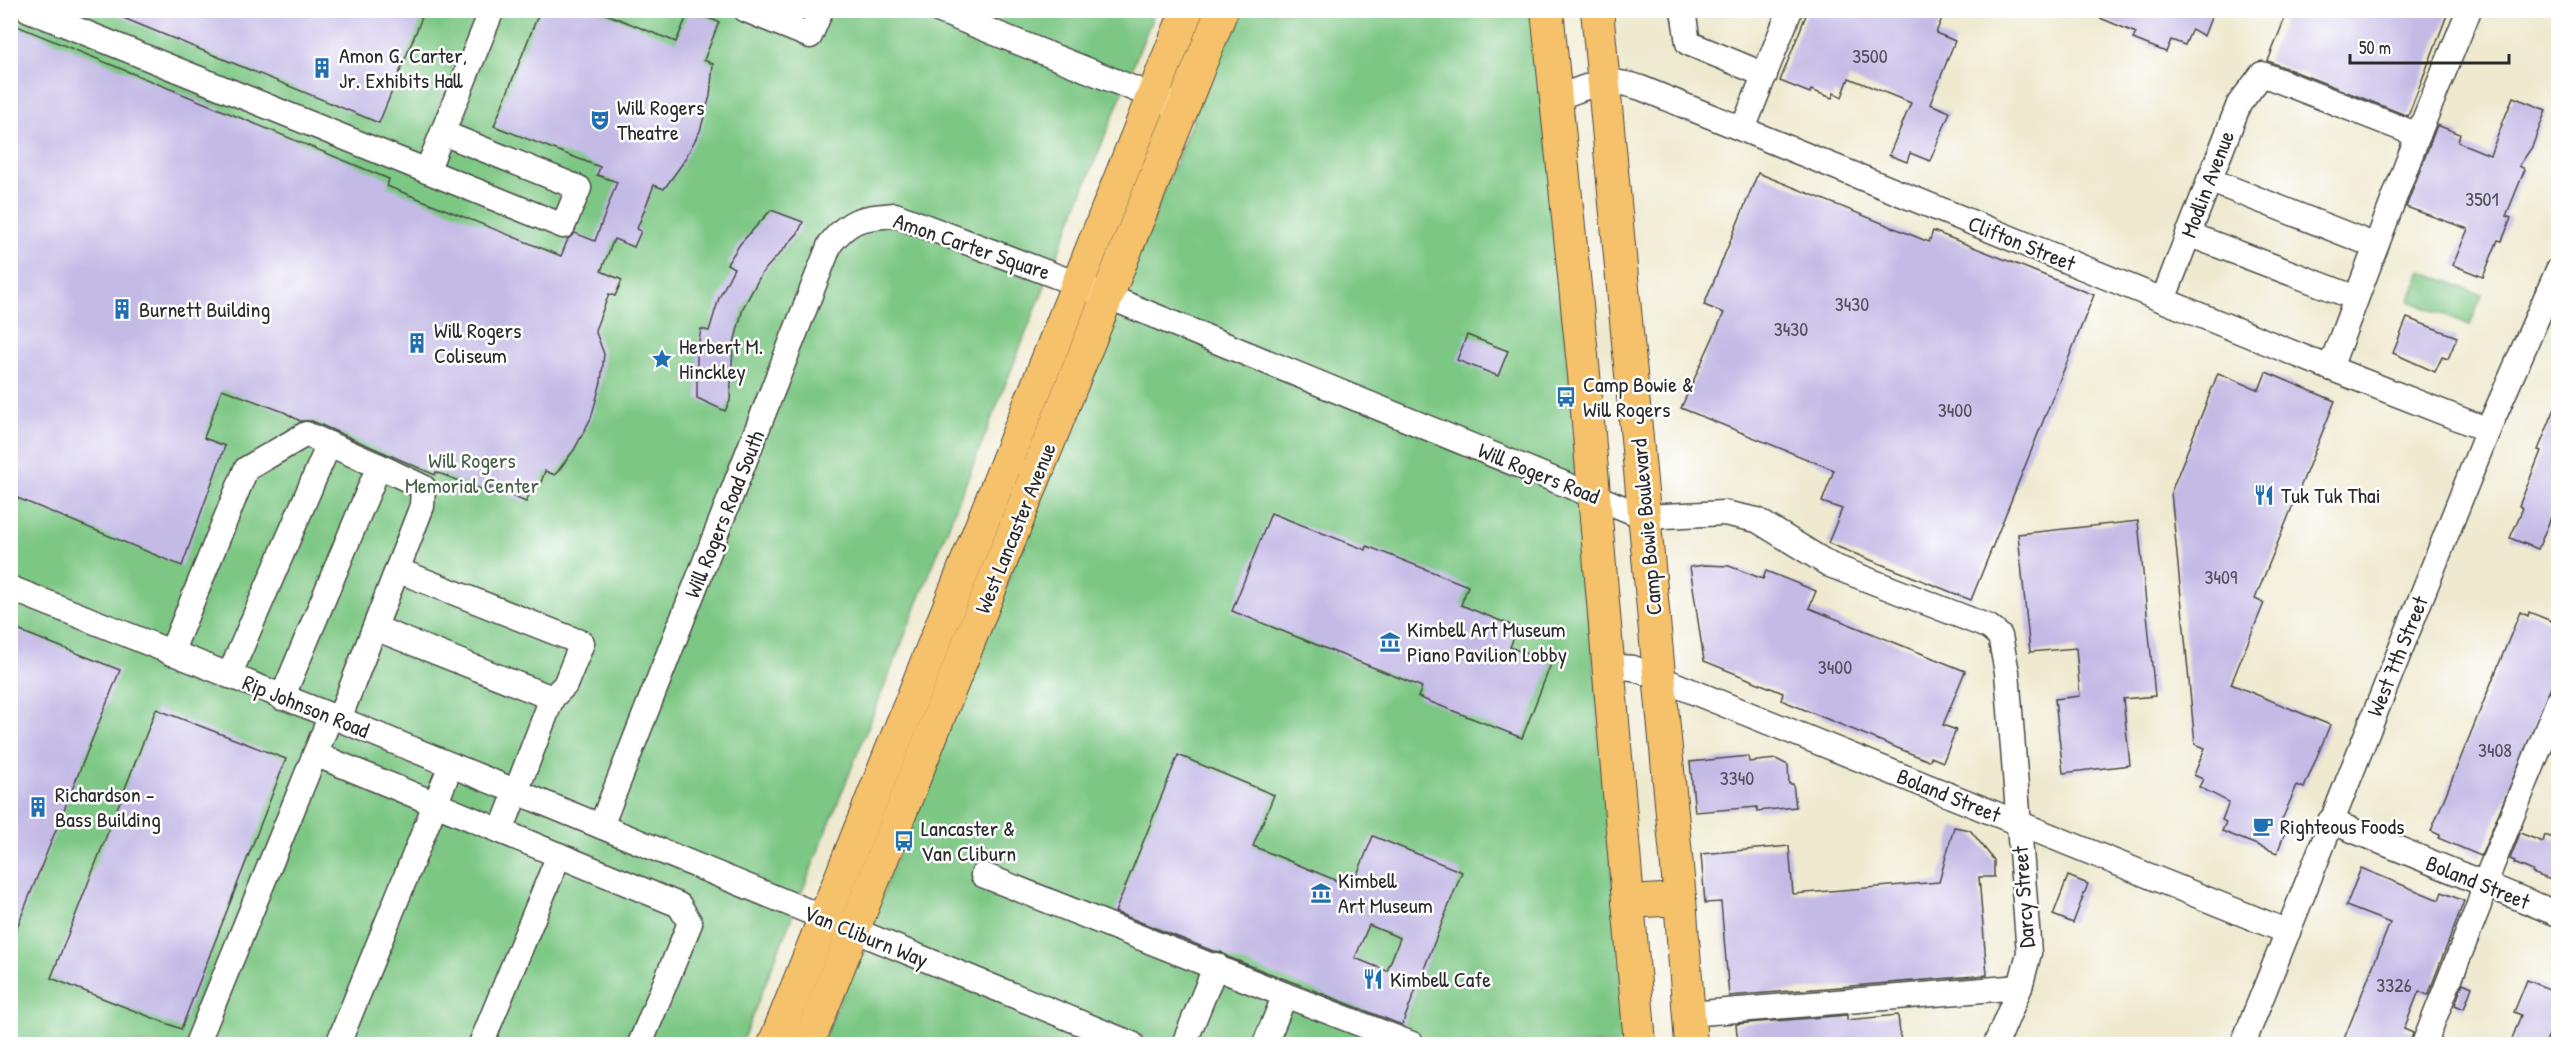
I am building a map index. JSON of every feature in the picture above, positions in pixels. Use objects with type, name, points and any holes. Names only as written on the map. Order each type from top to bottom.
[{"type":"main road","name":"West Lancaster Avenue","points":[[774,1044],[1187,10]]},
{"type":"main road","name":"West Lancaster Avenue","points":[[808,1044],[1222,10]]},
{"type":"main road","points":[[1547,10],[1583,363],[1640,1044]]},
{"type":"main road","name":"Camp Bowie Boulevard","points":[[1597,10],[1680,898],[1691,1044]]},
{"type":"main road","points":[[1623,838],[1674,835]]},
{"type":"main road","points":[[1628,902],[1680,898]]},
{"type":"street","points":[[28,10],[563,226],[579,188],[442,133]]},
{"type":"street","points":[[427,171],[492,10]]},
{"type":"street","points":[[746,10],[810,36],[821,10]]},
{"type":"street","points":[[938,10],[1183,108]]},
{"type":"street","points":[[1683,10],[1688,43],[1765,75]]},
{"type":"street","points":[[2330,368],[2418,135],[2469,10]]},
{"type":"street","points":[[1743,129],[1765,75],[1783,13]]},
{"type":"street","name":"Modlin Avenue","points":[[2163,300],[2238,104],[2262,74],[2418,135]]},
{"type":"street","name":"Clifton Street","points":[[1556,98],[1603,81],[1620,81],[2488,430]]},
{"type":"street","points":[[2209,180],[2376,246]]},
{"type":"street","name":"Amon Carter Square","points":[[866,218],[895,215],[1077,284]]},
{"type":"street","name":"Will Rogers Road South","points":[[601,826],[830,244],[843,227],[866,218]]},
{"type":"street","points":[[2188,234],[2356,298]]},
{"type":"street","name":"West 7th Street","points":[[2243,1044],[2330,821],[2488,430],[2558,273]]},
{"type":"street","name":"Will Rogers Road","points":[[1077,284],[1645,517],[1724,513],[1757,520],[1830,565],[1989,627],[2000,636]]},
{"type":"street","points":[[171,653],[246,469],[306,434],[423,488],[422,506],[375,628],[335,717],[315,754],[197,1044]]},
{"type":"street","points":[[229,676],[329,444]]},
{"type":"street","points":[[282,698],[379,466]]},
{"type":"street","points":[[397,570],[582,643],[565,685],[552,698],[501,831]]},
{"type":"street","name":"Rip Johnson Road","points":[[10,588],[601,826]]},
{"type":"street","points":[[375,628],[552,698]]},
{"type":"street","name":"Darcy Street","points":[[1996,1044],[2020,987],[2029,953],[2007,672],[2000,636]]},
{"type":"street","name":"Boland Street","points":[[1608,666],[1633,668],[1659,678],[2288,932]]},
{"type":"street","points":[[2424,1044],[2479,905],[2484,885],[2559,702]]},
{"type":"street","points":[[315,754],[679,905],[690,923],[640,1044]]},
{"type":"street","points":[[338,1044],[451,765]]},
{"type":"street","name":"Boland Street","points":[[2330,821],[2559,914]]},
{"type":"street","name":"Van Cliburn Way","points":[[601,826],[854,932],[1132,1044]]},
{"type":"street","points":[[481,1044],[559,855]]},
{"type":"street","points":[[983,875],[1412,1044]]},
{"type":"street","points":[[1184,1044],[1216,965]]},
{"type":"street","points":[[1689,1014],[2020,987]]},
{"type":"street","points":[[1265,1044],[1285,995]]},
{"type":"green space","name":"Will Rogers Memorial Center","points":[[10,11],[1155,11],[741,1044],[11,1044]]},
{"type":"green space","points":[[1236,11],[1534,11],[1547,121],[1627,1044],[822,1044]]},
{"type":"green space","points":[[2421,271],[2482,295],[2470,325],[2409,301]]},
{"type":"building","name":"Amon G. Carter, Jr. Exhibits Hall","points":[[104,10],[425,10],[379,123]]},
{"type":"building","points":[[540,10],[596,10],[676,42],[689,11],[719,22],[704,60],[713,64],[710,96],[700,131],[682,164],[664,189],[654,185],[637,229],[641,231],[634,247],[614,239],[601,271],[622,280],[615,296],[609,294],[595,330],[604,354],[601,382],[591,418],[574,450],[555,475],[545,471],[540,485],[534,482],[526,502],[490,487],[488,492],[436,472],[435,475],[312,421],[300,421],[284,412],[222,389],[204,438],[225,446],[182,566],[10,495],[10,23],[389,179],[387,186],[561,256],[568,239],[575,233],[595,241],[617,182],[597,175],[600,167],[494,126]]},
{"type":"building","points":[[1808,10],[1945,10],[1936,33],[1955,41],[1930,104],[1950,112],[1930,161],[1910,153],[1907,162],[1889,155],[1911,103],[1849,78],[1842,97],[1834,93],[1832,98],[1811,90],[1810,93],[1780,81]]},
{"type":"building","points":[[2081,10],[2214,10],[2204,36],[2192,29],[2185,45],[2171,40],[2166,52],[2133,39],[2136,33]]},
{"type":"building","points":[[2288,10],[2449,10],[2408,116],[2268,61]]},
{"type":"building","points":[[2513,97],[2546,110],[2532,147],[2519,166],[2525,169],[2506,216],[2511,218],[2502,241],[2498,240],[2483,277],[2453,265],[2468,229],[2406,207],[2437,125],[2460,134],[2458,142],[2490,155]]},
{"type":"building","points":[[1758,173],[1929,242],[1933,231],[2094,295],[1971,600],[1828,543],[1842,509],[1822,502],[1834,470],[1681,408],[1724,313],[1704,305]]},
{"type":"building","points":[[771,210],[803,222],[798,233],[762,273],[743,308],[733,347],[730,401],[725,411],[697,398],[697,352],[701,329],[709,331],[719,298],[734,268],[727,264],[740,244]]},
{"type":"building","points":[[2407,318],[2457,337],[2448,359],[2442,357],[2435,372],[2393,353]]},
{"type":"building","points":[[1467,335],[1508,351],[1498,376],[1457,360]]},
{"type":"building","points":[[2266,372],[2335,401],[2255,599],[2264,603],[2231,684],[2330,725],[2304,788],[2297,785],[2281,822],[2288,825],[2277,853],[2222,831],[2226,822],[2222,820],[2229,802],[2199,787],[2203,779],[2194,775],[2205,748],[2195,744],[2171,492],[2218,373],[2259,390]]},
{"type":"building","points":[[2558,401],[2559,518],[2552,515],[2538,549],[2510,538],[2523,508],[2519,506],[2541,451],[2538,450]]},
{"type":"building","points":[[1271,513],[1366,550],[1367,546],[1468,586],[1461,605],[1518,628],[1510,647],[1551,664],[1522,738],[1418,697],[1422,687],[1232,611]]},
{"type":"building","points":[[2138,521],[2155,696],[2123,699],[2130,765],[2063,773],[2055,699],[2080,696],[2076,648],[2030,652],[2018,534]]},
{"type":"building","points":[[1729,566],[1763,579],[1766,571],[1816,591],[1809,608],[1965,671],[1943,725],[1956,730],[1943,762],[1931,757],[1929,761],[1781,700],[1783,693],[1704,661],[1690,567]]},
{"type":"building","points":[[2520,612],[2528,616],[2529,612],[2559,624],[2559,668],[2481,856],[2438,838],[2440,835],[2431,831]]},
{"type":"building","name":"Richardson - Bass Building","points":[[10,627],[120,670],[11,942],[10,942]]},
{"type":"building","points":[[156,709],[286,759],[181,1029],[51,978]]},
{"type":"building","name":"Kimbell Art Museum","points":[[1178,755],[1274,795],[1253,846],[1352,887],[1373,836],[1462,872],[1402,1025],[1115,912]],"holes":[[[1369,925],[1400,938],[1387,971],[1355,958]]]},
{"type":"building","points":[[1748,756],[1749,762],[1776,759],[1788,765],[1789,784],[1793,784],[1796,807],[1757,811],[1757,807],[1695,812],[1690,762]]},
{"type":"building","points":[[1954,827],[1970,830],[1994,860],[1994,877],[1979,877],[1987,975],[1729,996],[1721,902],[1705,903],[1701,854],[1789,846],[1793,894],[1939,882]]},
{"type":"building","points":[[2520,833],[2543,842],[2545,835],[2559,840],[2559,883],[2532,873],[2533,871],[2510,859]]},
{"type":"building","points":[[2361,868],[2439,900],[2442,892],[2464,901],[2428,995],[2419,991],[2404,1029],[2413,1033],[2410,1044],[2342,1044],[2390,923],[2346,906]]},
{"type":"building","points":[[2068,876],[2088,884],[2073,923],[2053,915]]},
{"type":"building","points":[[2527,980],[2559,993],[2559,1012],[2545,1044],[2510,1044],[2521,1015],[2514,1012]]},
{"type":"building","points":[[2463,983],[2472,987],[2464,1009],[2455,1005]]},
{"type":"building","points":[[1847,1015],[1847,1020],[1898,1015],[1901,1044],[1738,1044],[1736,1024]]},
{"type":"place","name":"Amon G. Carter, Jr. Exhibits Hall","points":[[322,68]]},
{"type":"place","name":"Will Rogers Theatre","points":[[600,120]]},
{"type":"place","name":"Burnett Building","points":[[122,309]]},
{"type":"place","name":"Will Rogers Coliseum","points":[[417,343]]},
{"type":"place","name":"Herbert M. Hinckley","points":[[662,359]]},
{"type":"place","name":"Camp Bowie & Will Rogers","points":[[1566,397]]},
{"type":"place","name":"Tuk Tuk Thai","points":[[2264,495]]},
{"type":"place","name":"Kimbell Art Museum Piano Pavilion Lobby","points":[[1390,642]]},
{"type":"place","name":"Richardson - Bass Building","points":[[38,807]]},
{"type":"place","name":"Righteous Foods","points":[[2263,826]]},
{"type":"place","name":"Lancaster & Van Cliburn","points":[[904,841]]},
{"type":"place","name":"Kimbell Art Museum","points":[[1321,893]]},
{"type":"place","name":"Kimbell Cafe","points":[[1373,979]]}]
